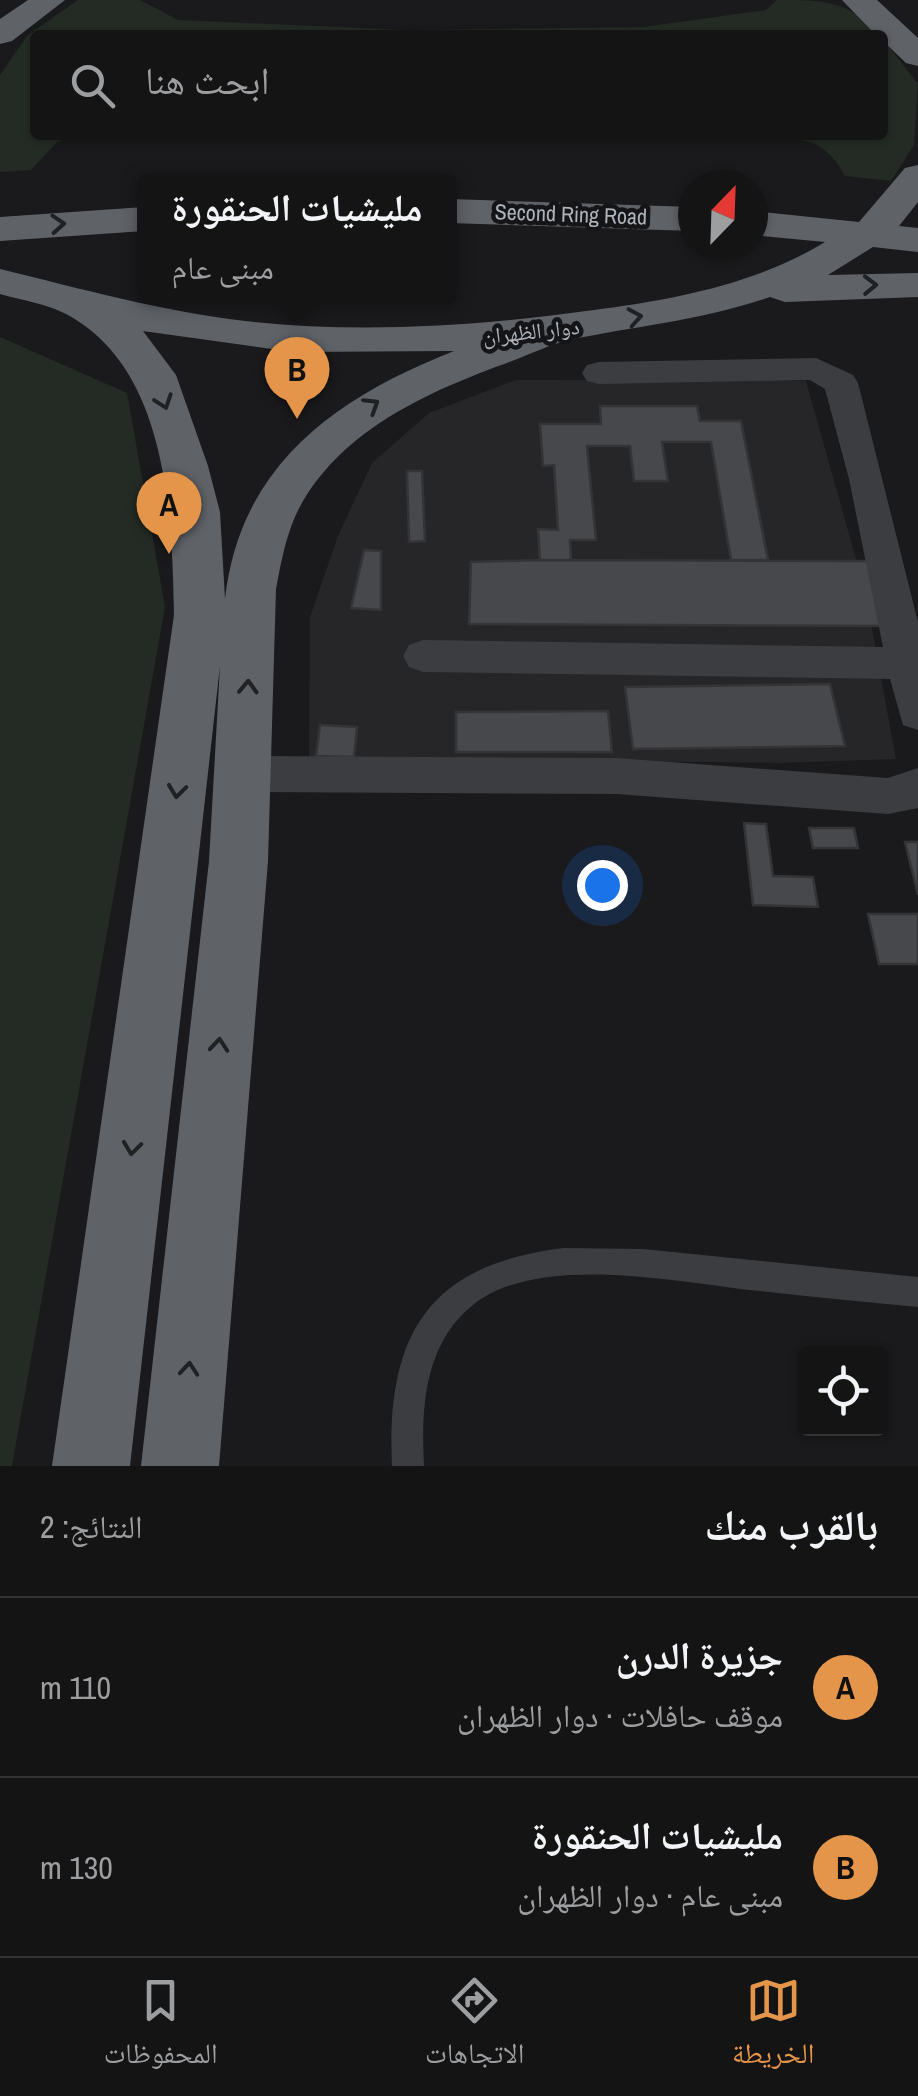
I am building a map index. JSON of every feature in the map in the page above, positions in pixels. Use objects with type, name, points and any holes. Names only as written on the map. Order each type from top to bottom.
[{"type":"highway","points":[[0,34],[49,0]]},
{"type":"highway","points":[[858,0],[918,56]]},
{"type":"highway","name":"دوار الظهران","points":[[0,249],[38,280],[80,304],[185,327],[294,339],[417,340],[547,333],[752,290],[834,257],[884,222],[918,176]]},
{"type":"highway","name":"Second Ring Road","points":[[457,187],[678,192]]},
{"type":"highway","points":[[0,197],[130,205]]},
{"type":"highway","points":[[0,229],[130,205]]},
{"type":"highway","points":[[768,205],[918,211]]},
{"type":"highway","points":[[768,207],[918,240]]},
{"type":"highway","name":"Second Ring Road","points":[[457,211],[678,219]]},
{"type":"highway","points":[[0,281],[80,304],[128,340],[154,374],[196,512],[200,615],[91,1466]]},
{"type":"highway","points":[[752,290],[918,285]]},
{"type":"highway","points":[[180,1466],[245,774],[251,591],[262,544],[284,492],[311,454],[347,421],[416,380],[547,333]]},
{"type":"street","points":[[600,373],[816,368],[841,382],[867,479],[918,714]]},
{"type":"street","points":[[423,656],[908,663]]},
{"type":"street","points":[[245,774],[616,776],[888,796],[912,792],[918,786]]},
{"type":"lane","points":[[408,1466],[410,1379],[430,1330],[465,1292],[499,1276],[548,1265],[640,1264],[918,1292]]},
{"type":"shaded area","points":[[78,0],[140,0],[178,20],[407,30],[36,30]]},
{"type":"shaded area","points":[[777,0],[834,4],[875,30],[407,30],[643,27],[766,10]]},
{"type":"shaded area","points":[[30,34],[30,140],[64,140],[31,170],[0,172],[0,75]]},
{"type":"shaded area","points":[[888,45],[918,84],[914,145],[891,181],[845,176],[830,154],[801,140],[888,140]]},
{"type":"shaded area","points":[[0,337],[127,393],[165,607],[12,1466],[0,1466]]},
{"type":"shaded area","points":[[516,380],[806,381],[865,591],[896,759],[778,763],[309,757],[310,617],[338,536],[372,463],[429,413]]},
{"type":"building","points":[[600,406],[697,406],[700,421],[741,421],[768,560],[731,560],[711,442],[662,442],[668,481],[634,481],[630,446],[587,446],[596,540],[570,540],[571,560],[540,560],[538,529],[558,530],[554,465],[543,466],[540,424],[601,424]]},
{"type":"building","points":[[407,471],[422,471],[425,541],[409,542]]},
{"type":"building","points":[[364,550],[381,551],[381,610],[351,608]]},
{"type":"building","points":[[875,561],[890,626],[469,624],[471,562]]},
{"type":"building","points":[[830,684],[845,746],[633,749],[625,687]]},
{"type":"building","points":[[608,711],[612,752],[456,752],[456,712]]},
{"type":"building","points":[[320,725],[357,727],[354,757],[316,756]]},
{"type":"building","points":[[744,823],[766,824],[773,876],[813,877],[818,907],[753,905]]},
{"type":"building","points":[[809,828],[854,828],[858,848],[813,848]]},
{"type":"building","points":[[905,842],[918,842],[918,895]]},
{"type":"building","points":[[868,914],[918,914],[918,964],[879,964]]},
{"type":"place","name":"مليشيات الحنقورة","points":[[297,419]]},
{"type":"place","name":"جزيرة الدرن","points":[[169,554]]}]
